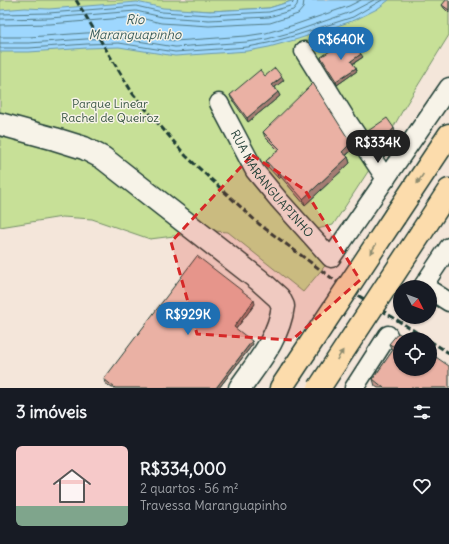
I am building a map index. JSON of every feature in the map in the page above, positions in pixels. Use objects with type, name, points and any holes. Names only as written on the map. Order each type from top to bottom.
[{"type":"highway","points":[[286,381],[449,135]]},
{"type":"highway","points":[[319,388],[449,190]]},
{"type":"main road","points":[[0,124],[77,146],[103,158],[259,280],[279,298],[283,306],[273,340],[240,388]]},
{"type":"street","points":[[304,51],[386,179],[449,86]]},
{"type":"street","name":"RUA MARANGUAPINHO","points":[[219,103],[256,171],[279,200],[332,258],[386,179]]},
{"type":"street","points":[[430,280],[449,247]]},
{"type":"street","points":[[437,295],[449,302]]},
{"type":"street","points":[[354,388],[388,335]]},
{"type":"highlighted area","points":[[252,155],[305,190],[360,280],[292,340],[197,334],[171,242]]},
{"type":"green space","name":"Parque Linear Rachel de Queiroz","points":[[0,0],[295,0],[269,8],[210,11],[175,9],[183,28],[342,0],[449,0],[449,35],[404,108],[394,126],[390,138],[333,225],[302,233],[329,261],[303,292],[228,232],[214,231],[150,239],[92,219],[62,217],[0,227]]},
{"type":"water","name":"Rio Maranguapinho","points":[[295,0],[389,0],[377,9],[355,20],[298,39],[248,51],[175,56],[119,47],[29,52],[0,52],[0,10],[25,8],[49,9],[137,2],[163,8],[210,11],[269,8]]},
{"type":"building","points":[[446,0],[449,0],[449,10],[442,5]]},
{"type":"building","points":[[342,43],[348,49],[353,45],[361,54],[351,61],[356,68],[336,81],[321,57]]},
{"type":"building","points":[[275,68],[282,77],[272,85],[278,92],[247,118],[230,95],[260,70],[265,76]]},
{"type":"building","points":[[313,83],[351,143],[342,152],[348,157],[303,199],[279,172],[277,173],[266,161],[280,149],[263,132]]},
{"type":"building","points":[[387,118],[394,128],[388,135],[392,139],[383,154],[368,131]]},
{"type":"building","points":[[197,256],[254,300],[234,327],[252,341],[216,388],[115,388],[104,379]]},
{"type":"building","points":[[393,339],[393,346],[389,344]]},
{"type":"building","points":[[393,350],[393,376],[437,376],[437,358],[449,366],[449,388],[384,388],[373,379]]},
{"type":"railway","points":[[76,0],[133,94],[186,156],[259,224],[337,282],[416,332]]},
{"type":"railway","points":[[437,345],[449,353]]}]
